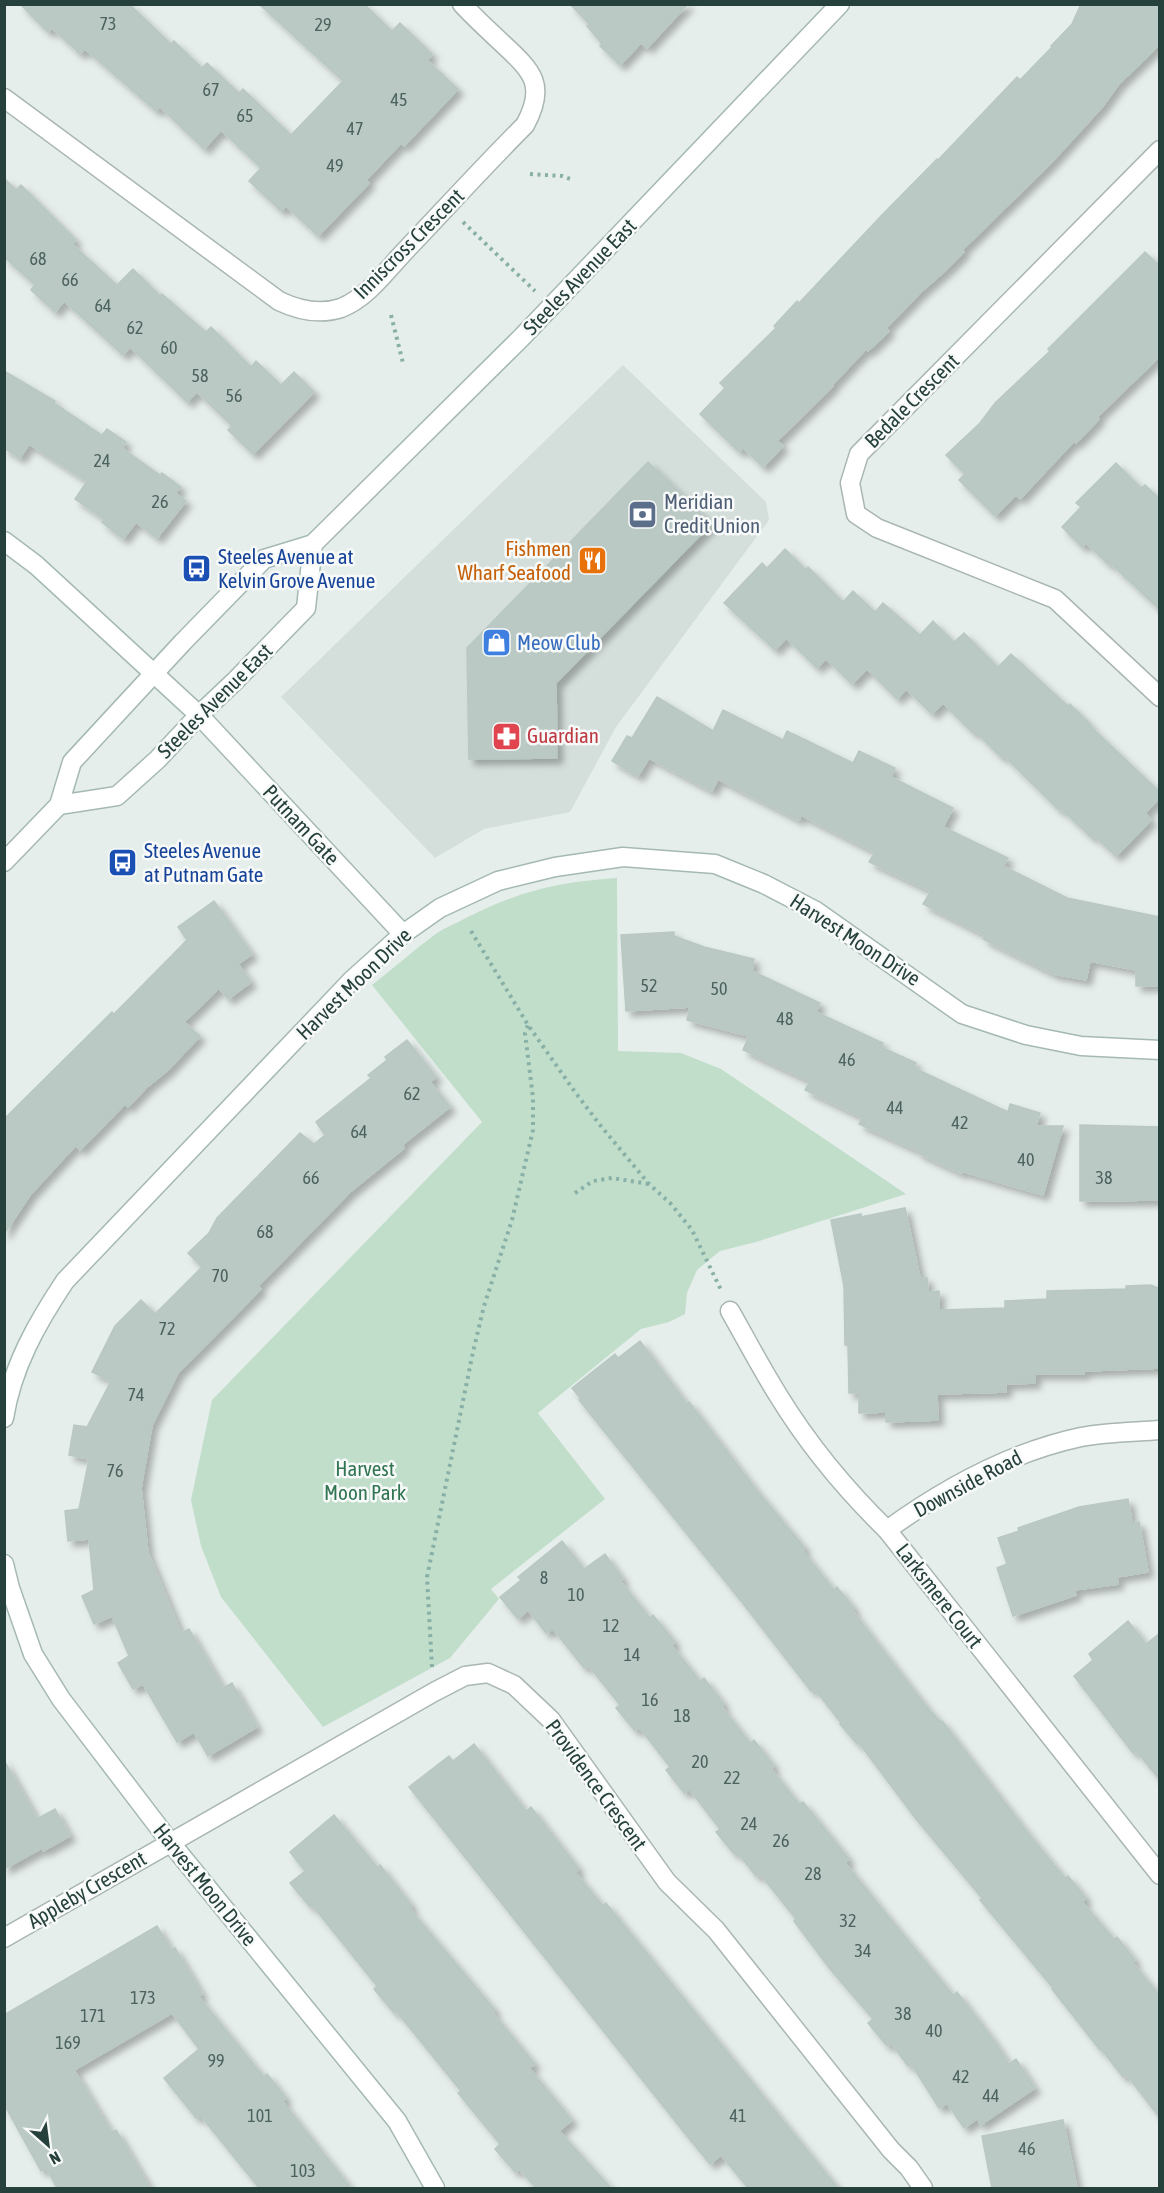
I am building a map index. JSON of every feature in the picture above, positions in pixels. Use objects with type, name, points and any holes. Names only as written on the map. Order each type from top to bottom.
[{"type":"street","name":"Inniscross Crescent","points":[[4,98],[279,301],[308,311],[339,308],[362,295],[525,125],[533,109],[536,94],[531,74],[525,64],[462,4]]},
{"type":"street","name":"Steeles Avenue East","points":[[4,862],[59,805],[72,762],[264,559],[313,544],[552,306],[840,4]]},
{"type":"street","name":"Bedale Crescent","points":[[1157,159],[860,454],[850,483],[856,514],[877,528],[1055,599],[1160,697]]},
{"type":"street","name":"Putnam Gate","points":[[4,541],[36,565],[199,715],[403,934]]},
{"type":"street","name":"Steeles Avenue East","points":[[59,805],[117,796],[158,759],[235,681],[306,608],[313,544]]},
{"type":"street","name":"Harvest Moon Drive","points":[[4,1418],[18,1364],[40,1319],[65,1281],[352,980],[403,934],[440,908],[498,881],[555,867],[623,857],[715,864],[764,884],[816,911],[962,1014],[1026,1035],[1081,1046],[1160,1050]]},
{"type":"street","name":"Larksmere Court","points":[[730,1311],[778,1395],[807,1437],[855,1498],[887,1530],[1160,1875]]},
{"type":"street","name":"Downside Road","points":[[887,1530],[952,1488],[1019,1455],[1083,1437],[1160,1430]]},
{"type":"street","name":"Harvest Moon Drive","points":[[4,1564],[9,1588],[33,1654],[61,1699],[170,1842],[397,2121],[435,2188]]},
{"type":"street","name":"Providence Crescent","points":[[170,1842],[434,1692],[465,1676],[488,1673],[514,1685],[551,1720],[667,1882],[716,1930],[923,2188]]},
{"type":"street","name":"Appleby Crescent","points":[[4,1938],[170,1842]]},
{"type":"path","points":[[530,174],[562,176],[573,180]]},
{"type":"path","points":[[447,206],[552,306]]},
{"type":"path","points":[[391,315],[403,363]]},
{"type":"path","points":[[471,931],[528,1025],[600,1125],[649,1184],[671,1204],[692,1230],[730,1311]]},
{"type":"path","points":[[434,1692],[427,1577],[484,1306],[512,1220],[533,1130],[533,1098],[525,1033],[528,1025]]},
{"type":"path","points":[[574,1193],[593,1181],[612,1179],[649,1184]]},
{"type":"shaded area","points":[[623,365],[766,502],[769,520],[616,727],[570,812],[484,829],[435,858],[281,697]]},
{"type":"green space","name":"Harvest Moon Park","points":[[617,878],[618,1051],[681,1053],[721,1069],[906,1194],[756,1242],[720,1251],[697,1270],[687,1293],[685,1314],[669,1322],[641,1329],[538,1413],[605,1499],[491,1589],[499,1599],[450,1658],[323,1727],[221,1597],[201,1546],[191,1500],[212,1400],[482,1122],[372,985],[437,933],[485,909],[539,889]]},
{"type":"building","points":[[20,4],[129,4],[171,44],[174,41],[202,68],[207,63],[239,93],[243,89],[291,135],[343,81],[259,4],[364,4],[392,31],[400,23],[432,54],[427,60],[458,89],[404,146],[401,143],[366,180],[369,183],[318,236],[286,206],[281,211],[249,181],[261,168],[221,130],[204,149],[160,107],[156,111],[85,49],[80,54],[52,28],[48,32]]},
{"type":"building","points":[[570,4],[688,4],[647,48],[641,43],[620,65],[600,46],[602,44],[587,26],[589,24]]},
{"type":"building","points":[[1081,4],[1160,4],[1160,44],[1118,85],[1103,106],[1051,163],[886,328],[889,331],[868,351],[866,349],[833,386],[777,441],[783,446],[763,467],[743,448],[739,452],[700,414],[725,388],[720,383],[776,328],[774,326],[797,301],[799,303],[1017,77],[1020,80],[1052,47],[1072,24]]},
{"type":"building","points":[[4,178],[16,190],[21,185],[76,240],[72,244],[117,285],[133,269],[160,296],[162,294],[206,332],[211,327],[251,367],[256,361],[281,385],[294,372],[314,392],[253,454],[228,430],[232,426],[197,392],[187,402],[130,347],[123,355],[64,301],[55,312],[31,290],[35,285],[4,257]]},
{"type":"building","points":[[1145,252],[1160,266],[1160,356],[1097,417],[1099,419],[1076,443],[1074,441],[1020,499],[1016,495],[995,516],[959,480],[965,474],[946,455],[980,423],[995,403],[1050,351],[1048,349]]},
{"type":"building","points":[[4,371],[55,401],[54,403],[102,435],[107,429],[126,442],[122,448],[181,487],[175,493],[186,501],[157,538],[136,522],[123,539],[102,522],[104,519],[75,499],[87,481],[29,444],[20,458],[4,448]]},
{"type":"building","points":[[648,462],[711,524],[556,683],[557,758],[469,759],[467,648]]},
{"type":"building","points":[[1116,463],[1141,488],[1145,485],[1160,499],[1160,610],[1109,562],[1108,564],[1086,543],[1082,547],[1062,527],[1081,507],[1076,503]]},
{"type":"building","points":[[785,549],[806,570],[808,567],[843,602],[853,591],[875,612],[883,603],[920,635],[933,621],[954,642],[964,633],[998,667],[1011,654],[1068,706],[1070,704],[1160,792],[1160,798],[1145,813],[1151,820],[1116,856],[1061,809],[1059,810],[1003,755],[1001,757],[975,731],[973,733],[943,703],[932,714],[906,689],[897,699],[867,669],[852,684],[826,659],[817,668],[786,638],[775,650],[724,603],[762,563],[767,568]]},
{"type":"building","points":[[657,697],[713,731],[723,710],[783,740],[787,731],[853,763],[859,751],[895,768],[891,777],[953,808],[943,827],[1008,858],[1003,866],[1067,898],[1160,917],[1160,986],[1136,986],[1136,970],[1090,961],[1086,980],[1054,974],[983,939],[985,935],[923,904],[931,891],[869,862],[875,852],[801,815],[799,820],[718,779],[712,791],[649,758],[638,776],[612,761],[627,736],[632,738]]},
{"type":"building","points":[[214,901],[252,954],[238,964],[251,982],[228,999],[219,988],[184,1022],[200,1036],[168,1070],[128,1107],[125,1104],[80,1150],[76,1145],[30,1195],[4,1234],[4,1119],[112,1012],[114,1014],[187,940],[178,927]]},
{"type":"building","points":[[674,932],[674,936],[704,947],[754,959],[752,971],[820,1003],[816,1012],[883,1043],[881,1047],[916,1063],[914,1068],[1008,1112],[1010,1104],[1040,1113],[1036,1126],[1063,1126],[1043,1195],[961,1171],[961,1173],[859,1124],[862,1117],[805,1090],[810,1081],[743,1050],[749,1036],[687,1020],[690,1007],[626,1011],[621,935]]},
{"type":"building","points":[[407,1040],[436,1077],[430,1082],[450,1107],[402,1145],[404,1148],[350,1192],[258,1286],[261,1289],[178,1373],[152,1425],[141,1488],[148,1553],[181,1633],[189,1629],[223,1688],[232,1683],[257,1727],[208,1756],[194,1732],[177,1742],[143,1684],[133,1689],[118,1663],[129,1656],[112,1616],[94,1624],[82,1596],[94,1590],[89,1539],[68,1541],[65,1511],[79,1509],[89,1459],[69,1455],[74,1425],[87,1427],[111,1381],[92,1372],[115,1326],[141,1300],[155,1314],[202,1267],[188,1253],[209,1233],[217,1218],[300,1133],[314,1144],[325,1135],[316,1122],[371,1078],[368,1075],[387,1060],[385,1057]]},
{"type":"building","points":[[1080,1125],[1160,1127],[1160,1200],[1080,1201]]},
{"type":"building","points":[[905,1208],[920,1278],[927,1278],[928,1292],[939,1291],[939,1310],[1005,1308],[1005,1301],[1047,1299],[1047,1291],[1126,1289],[1126,1286],[1151,1285],[1160,1289],[1160,1368],[1084,1371],[1084,1374],[1035,1374],[1035,1383],[1006,1384],[1006,1392],[937,1394],[938,1420],[886,1422],[886,1412],[859,1413],[859,1393],[849,1393],[844,1286],[831,1220],[861,1214],[861,1217]]},
{"type":"building","points":[[640,1341],[687,1404],[689,1402],[755,1488],[805,1548],[802,1550],[834,1590],[837,1587],[854,1608],[852,1610],[926,1706],[942,1721],[1065,1878],[1068,1876],[1086,1898],[1082,1902],[1114,1939],[1117,1937],[1135,1960],[1132,1962],[1160,1996],[1160,2118],[1126,2074],[1123,2077],[1100,2050],[1053,1988],[980,1900],[982,1898],[916,1819],[859,1743],[857,1744],[840,1724],[814,1688],[811,1691],[579,1400],[581,1399],[572,1388],[615,1354],[618,1358]]},
{"type":"building","points":[[1128,1499],[1132,1523],[1139,1522],[1148,1572],[1117,1577],[1118,1584],[1074,1590],[1076,1595],[1013,1616],[997,1568],[1007,1564],[998,1538],[1019,1531],[1018,1528],[1079,1507]]},
{"type":"building","points":[[562,1541],[584,1569],[605,1554],[623,1579],[620,1581],[650,1618],[653,1615],[675,1642],[671,1645],[700,1681],[704,1678],[724,1704],[721,1706],[750,1743],[754,1740],[774,1766],[771,1769],[799,1804],[803,1802],[849,1859],[845,1863],[953,1995],[957,1992],[1009,2064],[1016,2059],[1035,2088],[980,2125],[978,2118],[964,2128],[947,2103],[939,2108],[911,2064],[908,2066],[891,2043],[887,2046],[868,2023],[873,2019],[830,1969],[794,1921],[796,1919],[760,1874],[756,1876],[737,1852],[734,1854],[716,1832],[720,1829],[689,1789],[684,1793],[666,1770],[670,1767],[639,1727],[635,1731],[616,1708],[620,1705],[588,1665],[584,1668],[553,1629],[546,1633],[528,1610],[518,1619],[500,1597],[521,1580],[518,1577]]},
{"type":"building","points":[[1128,1621],[1146,1644],[1160,1633],[1160,1780],[1136,1751],[1133,1753],[1074,1676],[1093,1660],[1089,1654]]},
{"type":"building","points":[[474,1744],[526,1811],[531,1807],[579,1869],[575,1872],[603,1906],[606,1903],[838,2188],[748,2188],[721,2155],[710,2164],[687,2136],[409,1787],[449,1756],[453,1761]]},
{"type":"building","points":[[4,1760],[37,1819],[55,1809],[70,1836],[4,1869]]},
{"type":"building","points":[[334,1815],[377,1867],[380,1865],[412,1906],[409,1908],[495,2010],[492,2012],[535,2064],[529,2068],[572,2120],[559,2131],[611,2188],[536,2188],[519,2169],[515,2172],[495,2149],[500,2144],[458,2093],[461,2091],[396,2011],[394,2013],[374,1989],[377,1986],[312,1905],[310,1907],[290,1883],[305,1871],[290,1852]]},
{"type":"building","points":[[157,1926],[171,1950],[175,1948],[202,1994],[198,1996],[264,2077],[267,2074],[286,2098],[282,2101],[351,2188],[259,2188],[200,2115],[196,2118],[164,2078],[199,2049],[172,2013],[74,2070],[111,2132],[116,2130],[150,2188],[57,2188],[46,2168],[41,2171],[4,2104],[4,2015]]},
{"type":"building","points":[[1063,2120],[1077,2188],[992,2188],[982,2136]]},
{"type":"place","name":"Meridian Credit Union","points":[[643,514]]},
{"type":"place","name":"Fishmen Wharf Seafood","points":[[592,561]]},
{"type":"place","name":"Steeles Avenue at Kelvin Grove Avenue","points":[[197,569]]},
{"type":"place","name":"Meow Club","points":[[496,643]]},
{"type":"place","name":"Guardian","points":[[506,736]]},
{"type":"place","name":"Steeles Avenue at Putnam Gate","points":[[123,863]]}]
